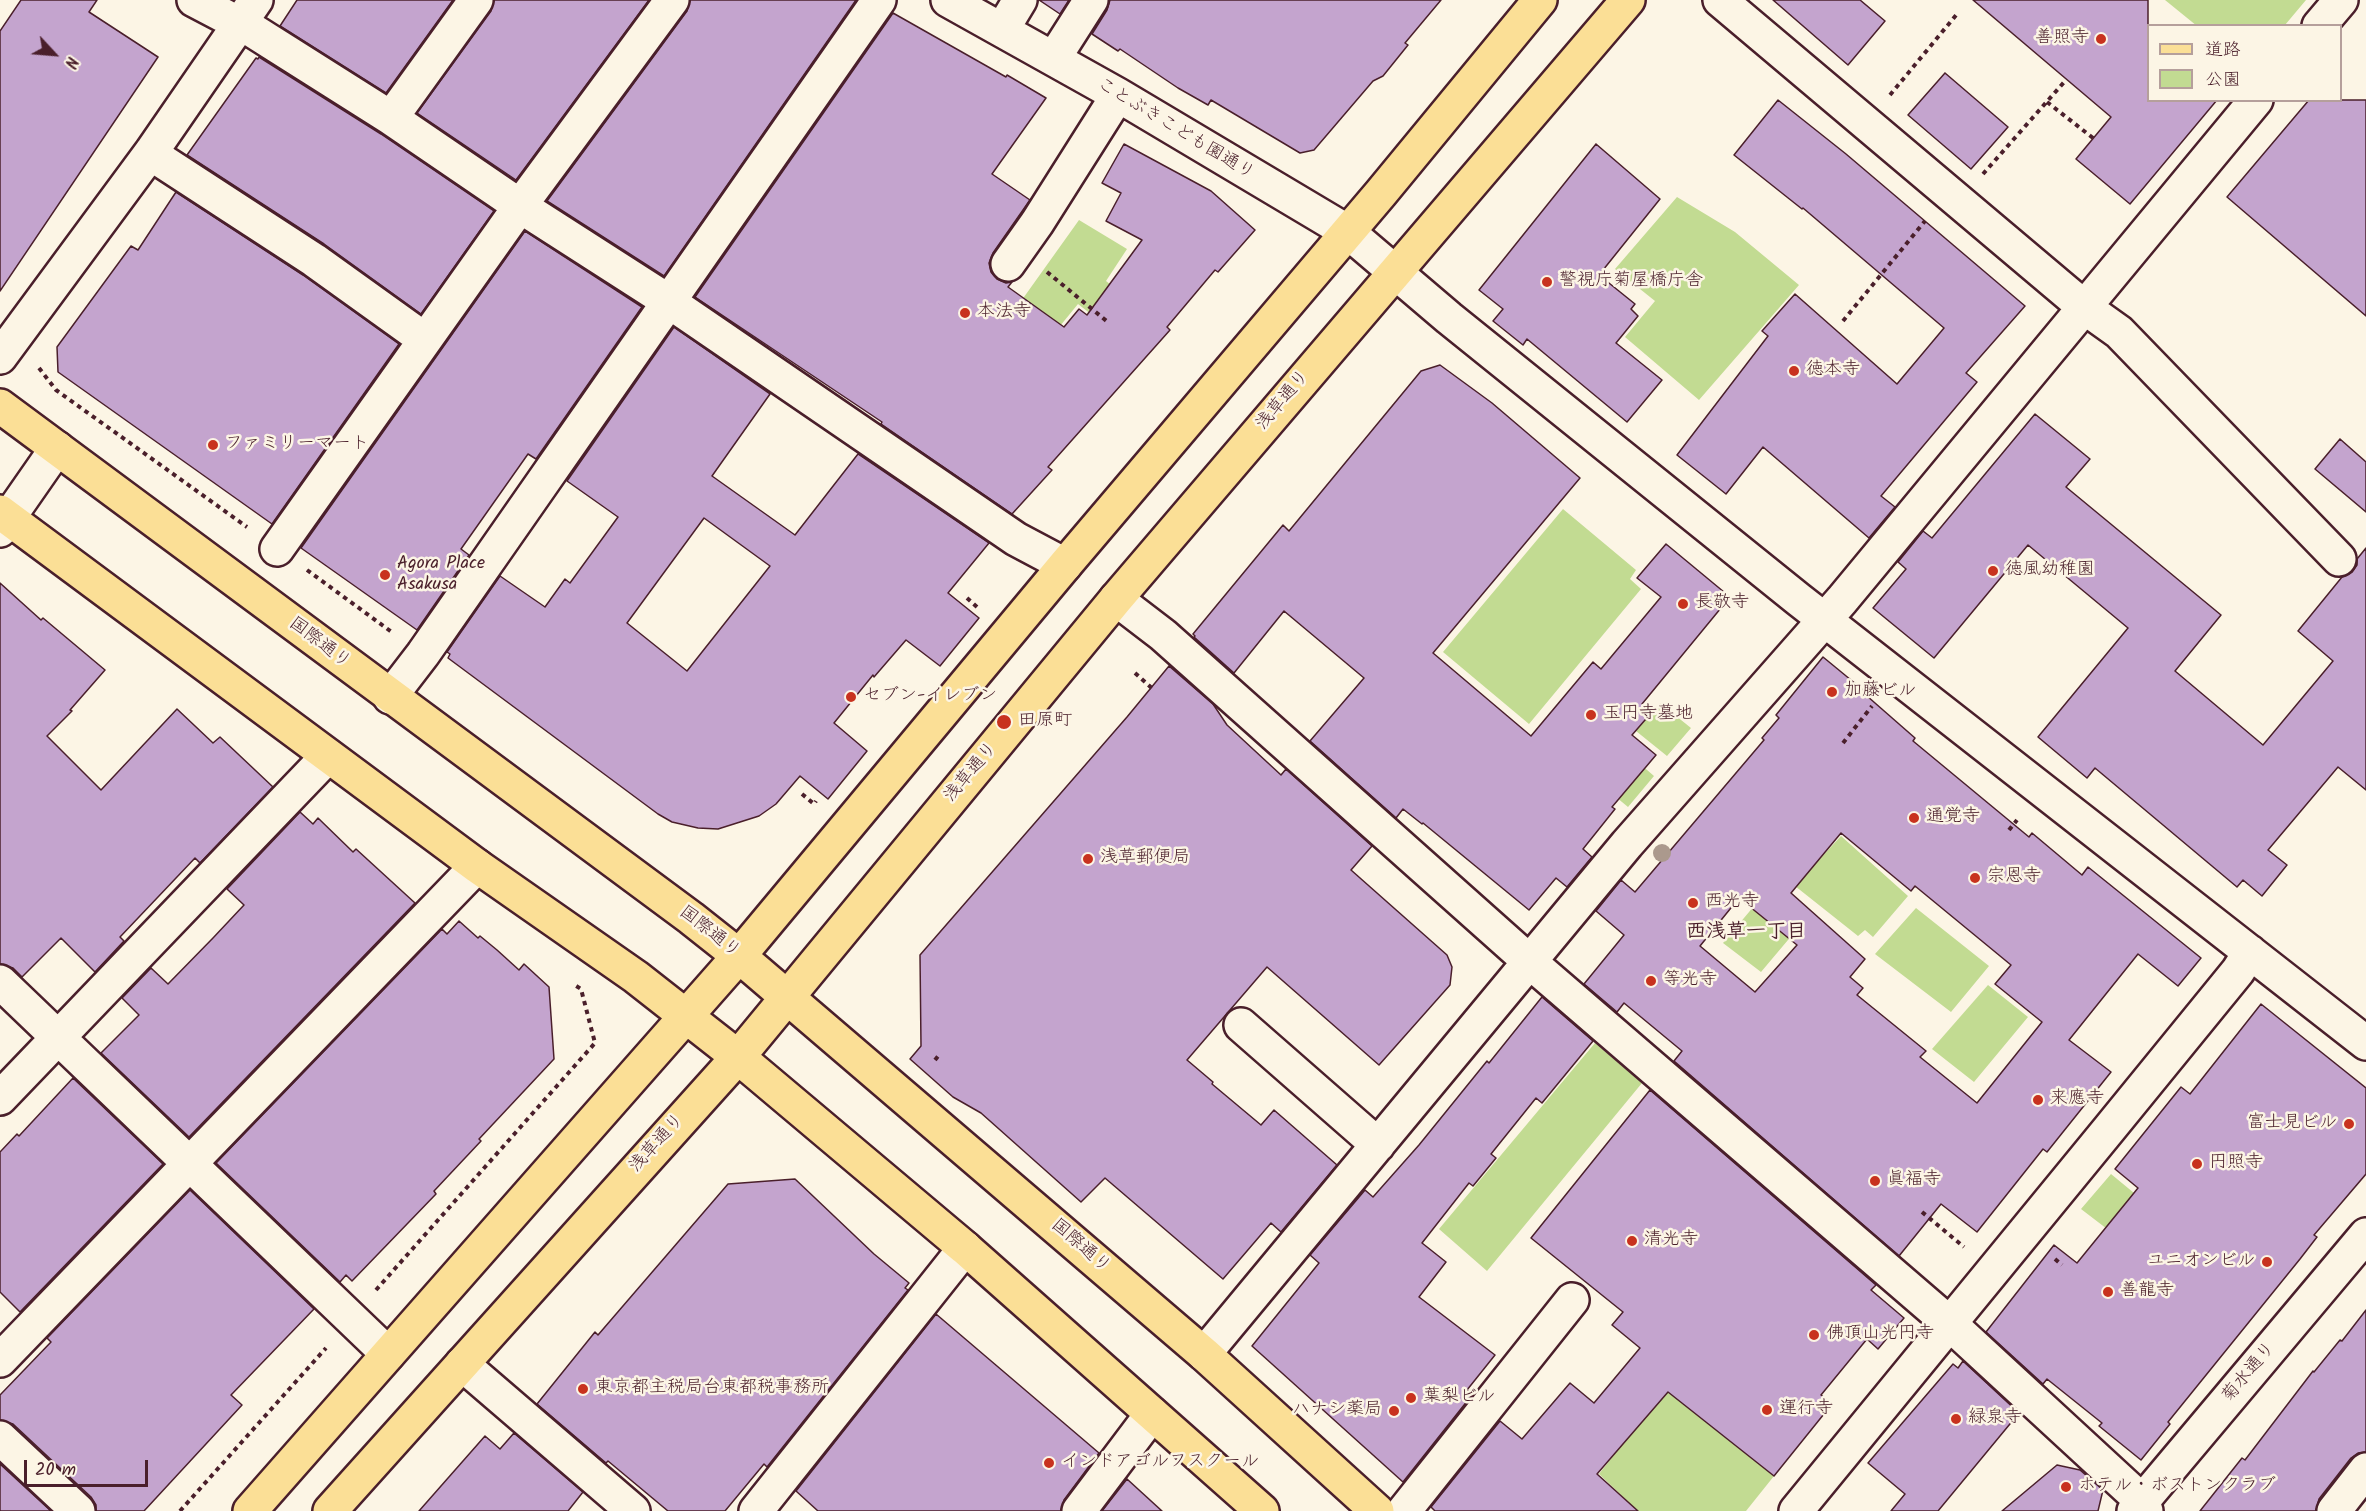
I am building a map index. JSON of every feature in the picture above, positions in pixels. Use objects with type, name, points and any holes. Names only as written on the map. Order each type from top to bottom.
[{"type":"main road","points":[[250,1511],[739,956],[1540,0]]},
{"type":"main road","name":"浅草通り","points":[[334,1510],[738,1057],[1116,599],[1628,0]]},
{"type":"main road","name":"国際通り","points":[[0,406],[682,911],[739,956],[1204,1354],[1377,1511]]},
{"type":"main road","points":[[3,520],[477,866],[636,977],[686,1016],[965,1248],[1262,1511]]},
{"type":"street","points":[[194,0],[248,12]]},
{"type":"street","points":[[391,118],[476,0]]},
{"type":"street","points":[[277,549],[424,339],[672,0]]},
{"type":"street","points":[[390,697],[423,654],[879,0]]},
{"type":"street","name":"ことぶきこども園通り","points":[[948,0],[1118,95],[1347,232],[1393,273],[1824,620],[2366,1043]]},
{"type":"street","points":[[1002,30],[1020,0]]},
{"type":"street","points":[[1054,58],[1092,0]]},
{"type":"street","points":[[1720,0],[2084,307],[2119,332],[2339,559]]},
{"type":"street","points":[[2321,24],[2341,0]]},
{"type":"street","points":[[2348,0],[2366,13]]},
{"type":"street","points":[[248,12],[255,32],[391,118],[520,206],[668,301],[1016,539],[1065,565]]},
{"type":"street","points":[[0,357],[152,151],[248,12]]},
{"type":"street","points":[[1013,257],[1038,223],[1118,95]]},
{"type":"street","points":[[1204,1354],[1627,844],[1824,620],[2254,102]]},
{"type":"street","points":[[152,151],[162,161],[314,260],[424,339]]},
{"type":"street","points":[[3,520],[57,448]]},
{"type":"street","points":[[1116,599],[1163,635],[1530,962],[1949,1323],[2140,1508]]},
{"type":"street","points":[[0,1098],[328,756]]},
{"type":"street","points":[[0,1360],[477,866]]},
{"type":"street","points":[[1796,1511],[2223,989],[2250,952]]},
{"type":"street","points":[[0,982],[189,1166],[388,1354]]},
{"type":"street","points":[[1241,1025],[1378,1145]]},
{"type":"street","name":"菊水通り","points":[[2140,1508],[2366,1235]]},
{"type":"street","points":[[756,1511],[965,1248]]},
{"type":"street","points":[[1404,1511],[1572,1300]]},
{"type":"street","points":[[462,1364],[633,1511]]},
{"type":"street","points":[[1079,1511],[1152,1414]]},
{"type":"street","points":[[0,1438],[78,1511]]},
{"type":"street","points":[[2334,1511],[2366,1470]]},
{"type":"path","points":[[1867,124],[1957,14]]},
{"type":"path","points":[[1843,321],[1954,197],[2066,80]]},
{"type":"path","points":[[2047,102],[2093,138]]},
{"type":"path","points":[[1013,257],[1109,323]]},
{"type":"path","points":[[36,364],[56,390],[423,654]]},
{"type":"path","points":[[1135,672],[1155,691]]},
{"type":"path","points":[[1843,743],[1876,702]]},
{"type":"path","points":[[802,794],[814,804],[820,796]]},
{"type":"path","points":[[180,1511],[595,1043],[581,989],[572,982]]},
{"type":"path","points":[[935,1060],[939,1055]]},
{"type":"path","points":[[1922,1212],[1992,1271]]},
{"type":"path","points":[[2055,1260],[2062,1266]]},
{"type":"green space","points":[[2165,0],[2306,0],[2286,24],[2195,24]]},
{"type":"green space","points":[[1677,197],[1735,232],[1799,285],[1699,400],[1625,337],[1655,301],[1615,269]]},
{"type":"green space","points":[[1079,220],[1127,249],[1106,281],[1132,301],[1110,329],[1078,304],[993,408],[974,367]]},
{"type":"green space","points":[[1563,509],[1636,570],[1630,579],[1641,589],[1529,724],[1443,652]]},
{"type":"green space","points":[[1660,703],[1691,728],[1667,756],[1636,731]]},
{"type":"green space","points":[[1624,750],[1654,776],[1628,807],[1598,782]]},
{"type":"green space","points":[[1841,836],[1908,896],[1873,937],[1865,930],[1858,936],[1795,886]]},
{"type":"green space","points":[[1775,881],[1804,921],[1761,972],[1723,943]]},
{"type":"green space","points":[[1916,908],[1989,966],[1951,1012],[1875,954]]},
{"type":"green space","points":[[1988,985],[2028,1017],[1974,1082],[1932,1049]]},
{"type":"green space","points":[[1595,1043],[1642,1083],[1487,1271],[1439,1229]]},
{"type":"green space","points":[[2111,1174],[2214,1259],[2188,1291],[2081,1209]]},
{"type":"green space","points":[[1705,1339],[1707,1423],[1774,1476],[1746,1511],[1638,1511],[1599,1474]]},
{"type":"building","points":[[21,0],[97,0],[89,12],[158,57],[0,291],[0,31]]},
{"type":"building","points":[[297,0],[453,0],[386,93],[280,26]]},
{"type":"building","points":[[494,0],[649,0],[516,180],[417,113],[491,11]]},
{"type":"building","points":[[690,0],[856,0],[664,276],[547,201],[687,11]]},
{"type":"building","points":[[1039,0],[1069,0],[1060,14]]},
{"type":"building","points":[[1110,0],[1441,0],[1405,43],[1408,45],[1383,76],[1373,81],[1314,150],[1300,153],[1211,100],[1208,105],[1178,88],[1120,49],[1118,51],[1092,34],[1107,10]]},
{"type":"building","points":[[1773,0],[1860,0],[1885,21],[1848,65]]},
{"type":"building","points":[[1973,0],[2148,0],[2147,102],[2215,102],[2130,204],[2076,159],[2111,117]]},
{"type":"building","points":[[893,13],[1046,98],[992,174],[1030,200],[993,253],[989,263],[991,272],[997,279],[1006,283],[1012,282],[1008,287],[1064,327],[1079,309],[1087,315],[1142,240],[1106,221],[1121,193],[1102,183],[1124,144],[1211,191],[1255,230],[1218,272],[1215,270],[1167,327],[1170,330],[1048,467],[1052,470],[1012,514],[881,424],[882,422],[695,297]]},
{"type":"building","points":[[259,57],[381,134],[494,211],[421,314],[324,244],[187,155],[256,58]]},
{"type":"building","points":[[1945,73],[2008,127],[1971,169],[1908,115]]},
{"type":"building","points":[[1778,100],[1846,154],[2025,306],[1966,373],[1977,382],[1881,496],[1895,507],[1869,538],[1763,447],[1726,494],[1677,455],[1768,336],[1762,331],[1795,294],[1897,384],[1944,328],[1803,208],[1734,155]]},
{"type":"building","points":[[2366,100],[2366,316],[2227,197],[2307,102]]},
{"type":"building","name":"警視庁菊屋橋庁舎","points":[[1596,144],[1660,199],[1599,275],[1635,304],[1631,309],[1638,316],[1616,343],[1662,380],[1627,422],[1527,339],[1523,345],[1493,321],[1503,309],[1479,290]]},
{"type":"building","points":[[176,192],[303,275],[399,344],[272,524],[58,372],[57,347],[131,246],[138,250]]},
{"type":"building","points":[[525,231],[642,307],[536,459],[528,454],[461,549],[469,555],[417,630],[301,548]]},
{"type":"building","points":[[674,327],[770,394],[712,476],[795,535],[858,454],[989,543],[948,593],[979,618],[940,666],[906,640],[874,677],[873,675],[834,723],[867,751],[828,799],[800,776],[776,804],[759,816],[718,829],[698,828],[672,822],[658,814],[448,658],[450,654],[447,652],[500,576],[545,607],[565,579],[570,583],[618,517],[567,481]],"holes":[[[704,518],[770,566],[687,671],[627,623]]]},
{"type":"building","points":[[1440,365],[1492,403],[1580,478],[1433,653],[1531,736],[1593,662],[1601,669],[1661,597],[1637,578],[1666,544],[1730,597],[1642,704],[1652,712],[1632,735],[1656,755],[1612,807],[1615,809],[1583,849],[1592,857],[1567,887],[1556,878],[1529,910],[1403,809],[1396,818],[1310,741],[1364,678],[1284,611],[1234,673],[1193,634],[1283,525],[1289,531],[1421,371]]},
{"type":"building","points":[[2035,414],[2090,459],[2066,487],[2221,615],[2175,671],[2263,745],[2333,661],[2298,631],[2342,577],[2352,572],[2357,565],[2357,559],[2366,548],[2366,790],[2338,767],[2268,850],[2287,865],[2262,896],[2243,880],[2237,887],[2095,768],[2087,778],[2038,737],[2128,628],[2028,545],[1934,658],[1873,608],[1906,569],[1898,562],[1923,531],[1932,538]]},
{"type":"building","points":[[2340,439],[2366,462],[2366,512],[2315,469]]},
{"type":"building","points":[[0,583],[41,620],[43,618],[105,670],[70,710],[72,711],[47,736],[101,790],[177,709],[213,743],[220,737],[273,787],[200,863],[195,858],[120,937],[124,941],[95,972],[61,938],[22,977],[13,968],[0,964]]},
{"type":"building","points":[[1823,657],[1868,694],[1867,696],[1915,738],[1913,741],[2029,837],[2032,833],[2082,875],[2088,867],[2201,958],[2178,986],[2138,954],[2069,1040],[2111,1072],[2047,1152],[2043,1149],[1977,1232],[1941,1204],[1899,1256],[1674,1061],[1682,1051],[1624,1003],[1617,1012],[1584,984],[1624,935],[1596,911],[1621,880],[1635,892],[1764,740],[1762,738],[1779,718],[1776,715]],"holes":[[[1841,833],[1911,891],[1915,886],[2011,965],[1995,984],[2042,1022],[1977,1103],[1920,1057],[1926,1051],[1857,995],[1863,988],[1850,977],[1865,959],[1791,893]],[[1739,898],[1797,945],[1755,992],[1700,946]]]},
{"type":"building","points":[[1169,666],[1213,704],[1227,725],[1281,775],[1286,769],[1372,846],[1351,870],[1447,955],[1452,967],[1450,985],[1379,1065],[1267,967],[1187,1060],[1261,1125],[1274,1110],[1337,1165],[1281,1232],[1271,1223],[1223,1279],[1105,1178],[1081,1202],[981,1113],[953,1097],[910,1059],[921,1046],[920,955]]},
{"type":"building","points":[[300,812],[313,824],[318,818],[353,852],[356,849],[415,903],[189,1137],[101,1053],[139,1015],[122,998],[151,968],[168,984],[213,938],[244,905],[227,889]]},
{"type":"building","points":[[459,921],[519,970],[524,964],[549,987],[554,1059],[479,1139],[481,1141],[434,1191],[436,1194],[352,1281],[346,1275],[340,1282],[216,1163],[442,929],[447,934]]},
{"type":"building","points":[[1542,997],[1593,1041],[1542,1103],[1536,1098],[1491,1154],[1496,1158],[1473,1186],[1469,1183],[1422,1243],[1446,1262],[1419,1297],[1495,1355],[1467,1390],[1472,1395],[1403,1482],[1252,1346],[1319,1263],[1310,1255],[1365,1190],[1373,1197],[1419,1145],[1487,1061],[1489,1063]]},
{"type":"building","points":[[2261,1004],[2366,1088],[2366,1174],[2314,1235],[2317,1237],[2168,1422],[2170,1424],[2141,1460],[2099,1426],[2102,1423],[2047,1379],[2043,1384],[1986,1332],[2054,1245],[2077,1263],[2138,1188],[2115,1169],[2181,1087],[2190,1094]]},
{"type":"building","points":[[73,1078],[163,1164],[20,1312],[0,1292],[0,1152],[17,1134],[19,1136]]},
{"type":"building","points":[[1650,1090],[1876,1285],[1871,1290],[1904,1318],[1878,1349],[1867,1339],[1821,1395],[1832,1404],[1774,1476],[1668,1392],[1597,1474],[1638,1511],[1435,1511],[1431,1507],[1500,1421],[1522,1439],[1570,1383],[1594,1403],[1640,1348],[1612,1325],[1623,1312],[1531,1238]]},
{"type":"building","points":[[795,1179],[874,1254],[909,1283],[905,1288],[908,1290],[767,1467],[764,1464],[725,1511],[668,1511],[608,1461],[606,1463],[537,1404],[595,1332],[598,1335],[728,1184]]},
{"type":"building","points":[[190,1190],[314,1309],[231,1395],[242,1405],[144,1511],[96,1511],[96,1505],[91,1497],[13,1424],[0,1420],[0,1395],[51,1342],[47,1338]]},
{"type":"building","points":[[2366,1310],[2366,1452],[2358,1453],[2351,1458],[2319,1499],[2316,1511],[2200,1511],[2242,1458],[2245,1460],[2313,1371],[2340,1340],[2342,1341]]},
{"type":"building","points":[[936,1314],[1099,1453],[1064,1500],[1061,1511],[818,1511],[796,1491]]},
{"type":"building","points":[[1963,1361],[2019,1413],[1938,1511],[1891,1511],[1905,1494],[1868,1463],[1953,1364],[1958,1368]]},
{"type":"building","points":[[514,1433],[583,1492],[568,1511],[419,1511],[485,1436],[500,1449]]},
{"type":"building","points":[[0,1464],[51,1511],[0,1511]]},
{"type":"building","name":"ホテル・ボストンクラブ","points":[[2057,1465],[2080,1470],[2103,1490],[2098,1511],[2002,1511]]},
{"type":"building","points":[[1127,1479],[1162,1511],[1102,1511]]},
{"type":"place","name":"善照寺","points":[[2101,39]]},
{"type":"place","name":"警視庁菊屋橋庁舎","points":[[1547,282]]},
{"type":"place","name":"本法寺","points":[[965,313]]},
{"type":"place","name":"徳本寺","points":[[1794,371]]},
{"type":"place","name":"ファミリーマート","points":[[213,445]]},
{"type":"place","name":"徳風幼稚園","points":[[1993,571]]},
{"type":"place","name":"Agora Place Asakusa","points":[[385,575]]},
{"type":"place","name":"長敬寺","points":[[1683,604]]},
{"type":"place","name":"加藤ビル","points":[[1832,692]]},
{"type":"place","name":"セブン-イレブン","points":[[851,697]]},
{"type":"place","name":"玉円寺墓地","points":[[1591,715]]},
{"type":"place","name":"田原町","points":[[1004,722]]},
{"type":"place","name":"通覚寺","points":[[1914,818]]},
{"type":"place","name":"浅草郵便局","points":[[1088,859]]},
{"type":"place","name":"宗恩寺","points":[[1975,878]]},
{"type":"place","name":"西光寺","points":[[1693,903]]},
{"type":"place","name":"等光寺","points":[[1651,981]]},
{"type":"place","name":"来應寺","points":[[2038,1100]]},
{"type":"place","name":"富士見ビル","points":[[2349,1124]]},
{"type":"place","name":"円照寺","points":[[2197,1164]]},
{"type":"place","name":"眞福寺","points":[[1875,1181]]},
{"type":"place","name":"清光寺","points":[[1632,1241]]},
{"type":"place","name":"ユニオンビル","points":[[2267,1262]]},
{"type":"place","name":"善龍寺","points":[[2108,1292]]},
{"type":"place","name":"佛頂山光円寺","points":[[1814,1335]]},
{"type":"place","name":"東京都主税局台東都税事務所","points":[[583,1389]]},
{"type":"place","name":"葉梨ビル","points":[[1411,1398]]},
{"type":"place","name":"運行寺","points":[[1767,1410]]},
{"type":"place","name":"ハナシ薬局","points":[[1394,1411]]},
{"type":"place","name":"緑泉寺","points":[[1956,1419]]},
{"type":"place","name":"インドアゴルフスクール","points":[[1049,1463]]},
{"type":"place","name":"ホテル・ボストンクラブ","points":[[2066,1487]]},
{"type":"district","name":"西浅草一丁目","points":[[1746,934]]}]
